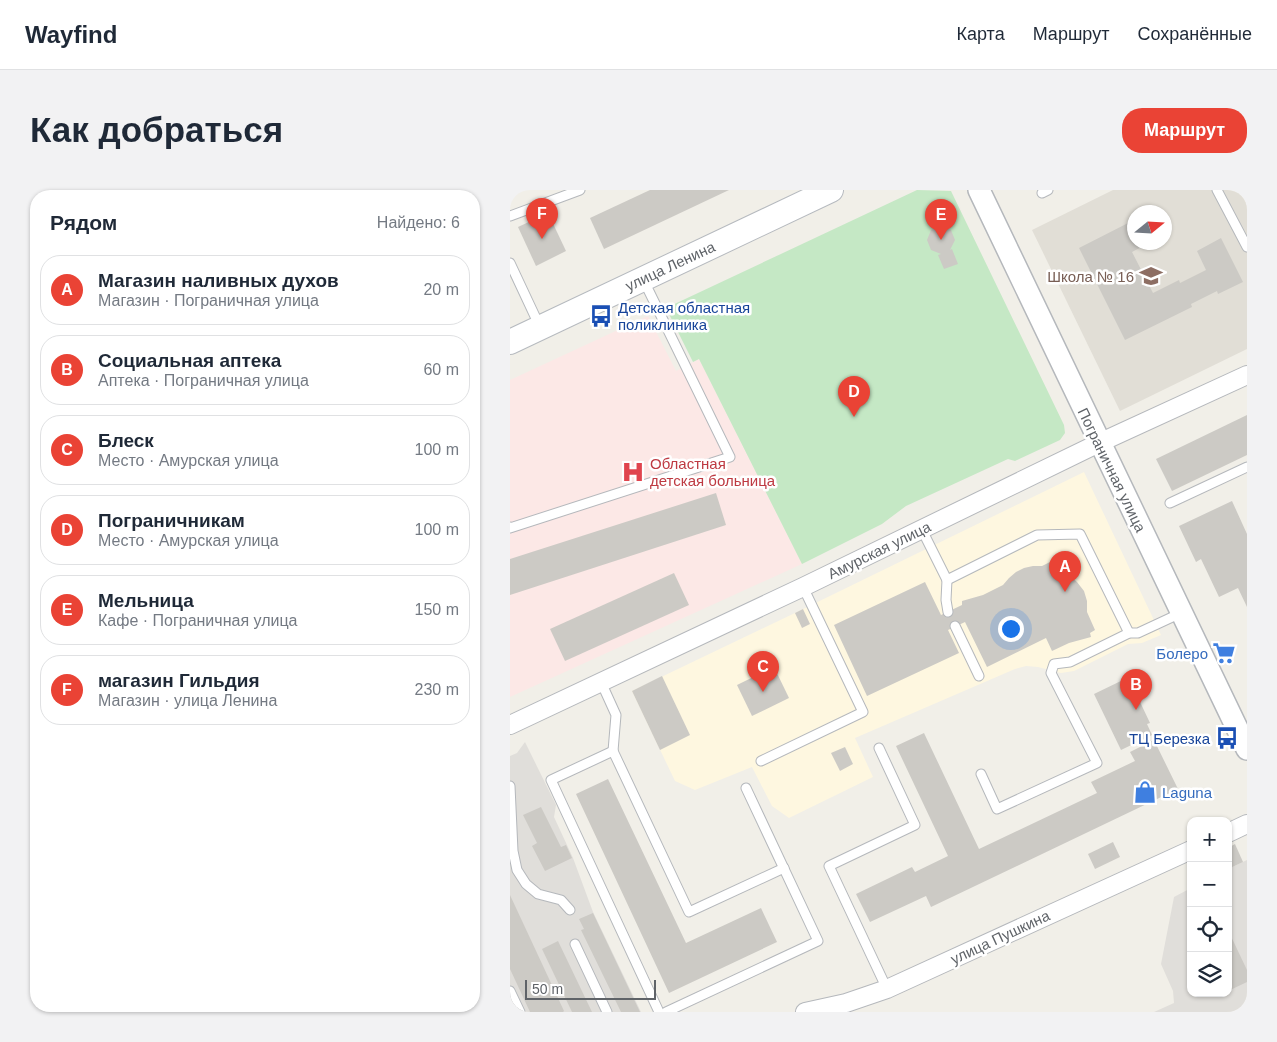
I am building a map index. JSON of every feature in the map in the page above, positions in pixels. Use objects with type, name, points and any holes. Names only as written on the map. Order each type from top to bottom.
[{"type":"main road","name":"улица Ленина","points":[[510,342],[831,190]]},
{"type":"street","name":"Пограничная улица","points":[[979,190],[1247,749]]},
{"type":"street","name":"Амурская улица","points":[[510,725],[803,587],[1100,443],[1247,375]]},
{"type":"street","points":[[1232,831],[1247,824]]},
{"type":"street","name":"улица Пушкина","points":[[805,1012],[846,1004],[863,1005],[887,989],[1187,852]]},
{"type":"lane","points":[[510,216],[580,190]]},
{"type":"lane","points":[[1217,190],[1247,247]]},
{"type":"lane","points":[[510,264],[540,327]]},
{"type":"lane","points":[[510,527],[730,457],[642,279]]},
{"type":"lane","points":[[1170,503],[1247,467]]},
{"type":"lane","points":[[922,530],[947,580],[946,600],[948,612]]},
{"type":"lane","points":[[947,580],[1037,535],[1080,534],[1129,633]]},
{"type":"lane","points":[[761,761],[863,712],[803,587]]},
{"type":"lane","points":[[981,774],[997,809],[1097,763],[1051,673],[1054,664],[1070,662],[1129,633],[1138,633],[1181,613]]},
{"type":"lane","points":[[955,626],[979,676]]},
{"type":"lane","points":[[601,682],[616,715],[613,751],[689,912],[784,868]]},
{"type":"lane","points":[[879,748],[915,825],[829,866],[887,989]]},
{"type":"lane","points":[[613,751],[551,780],[659,1012]]},
{"type":"lane","points":[[510,786],[513,851],[517,870],[526,884],[538,894],[561,900],[570,910]]},
{"type":"lane","points":[[666,1012],[818,941],[746,788]]},
{"type":"lane","points":[[575,944],[607,1012]]},
{"type":"lane","points":[[510,991],[520,1012]]},
{"type":"shaded area","name":"Школа № 16","points":[[1113,190],[1247,190],[1247,349],[1120,411],[1032,230]]},
{"type":"shaded area","name":"Областная детская больница","points":[[648,316],[676,371],[699,359],[802,564],[510,697],[510,380]]},
{"type":"shaded area","points":[[1084,472],[1161,635],[1142,643],[1128,644],[1074,671],[1061,673],[1026,666],[1015,669],[855,738],[873,777],[789,818],[772,806],[752,767],[695,790],[675,781],[632,691]]},
{"type":"shaded area","points":[[525,742],[556,805],[554,817],[573,858],[593,912],[641,1012],[510,1012],[510,756],[517,753]]},
{"type":"shaded area","points":[[1247,860],[1247,1012],[1154,1012],[1174,1003],[1173,991],[1161,964],[1174,897],[1187,890],[1187,997],[1232,997],[1232,867]]},
{"type":"green space","points":[[917,190],[951,191],[1064,425],[1065,433],[1060,440],[1015,461],[1008,459],[906,506],[882,524],[802,564],[699,359],[693,362],[666,308]]},
{"type":"building","points":[[650,190],[729,190],[604,249],[590,218]]},
{"type":"building","points":[[548,213],[566,251],[536,266],[518,227]]},
{"type":"building","points":[[1127,224],[1127,250],[1136,250],[1132,252],[1153,293],[1179,280],[1180,283],[1206,270],[1197,251],[1221,238],[1243,282],[1218,294],[1217,291],[1191,304],[1192,307],[1125,340],[1079,248]]},
{"type":"building","points":[[941,226],[951,230],[955,240],[950,250],[952,249],[958,264],[944,269],[938,255],[941,254],[931,250],[927,240],[931,230]]},
{"type":"building","points":[[1247,415],[1247,455],[1172,491],[1156,459]]},
{"type":"building","points":[[716,493],[726,525],[510,595],[510,559]]},
{"type":"building","points":[[1232,501],[1247,534],[1247,607],[1238,588],[1219,597],[1201,559],[1196,562],[1179,526]]},
{"type":"building","points":[[1060,557],[1069,575],[1084,591],[1087,601],[1087,612],[1095,630],[1090,633],[1091,637],[1069,643],[1052,651],[1046,638],[987,667],[965,622],[948,630],[959,653],[867,696],[834,625],[925,582],[941,615],[962,605],[962,601],[983,595],[1003,585],[1016,572],[1024,568],[1042,566]]},
{"type":"building","points":[[674,573],[689,605],[565,661],[550,629]]},
{"type":"building","points":[[803,609],[810,624],[802,628],[795,613]]},
{"type":"building","points":[[774,667],[789,698],[752,716],[737,685]]},
{"type":"building","points":[[662,676],[690,735],[660,750],[632,691]]},
{"type":"building","points":[[1125,679],[1130,689],[1133,687],[1150,723],[1147,724],[1152,735],[1121,750],[1094,694]]},
{"type":"building","points":[[924,733],[979,849],[1097,793],[1091,782],[1135,761],[1130,752],[1154,740],[1178,789],[931,907],[926,896],[870,922],[856,894],[912,867],[915,872],[948,856],[896,746]]},
{"type":"building","points":[[845,747],[853,764],[840,771],[831,753]]},
{"type":"building","points":[[608,779],[686,943],[761,908],[777,942],[669,993],[576,794]]},
{"type":"building","points":[[541,807],[561,847],[566,845],[572,858],[545,871],[532,846],[537,843],[523,815]]},
{"type":"building","points":[[1113,842],[1120,857],[1095,869],[1088,854]]},
{"type":"building","points":[[1235,844],[1243,862],[1232,867],[1232,862],[1232,846]]},
{"type":"building","points":[[510,895],[563,1012],[530,1012],[510,969]]},
{"type":"building","points":[[593,913],[640,1012],[621,1012],[581,930],[584,929],[579,919]]},
{"type":"building","points":[[1232,938],[1247,970],[1247,982],[1232,989]]},
{"type":"building","points":[[558,941],[592,1012],[572,1012],[542,949]]},
{"type":"place","name":"магазин Гильдия","points":[[542,239]]},
{"type":"place","name":"Мельница","points":[[941,240]]},
{"type":"place","name":"Школа № 16","points":[[1151,276]]},
{"type":"place","name":"Детская областная поликлиника","points":[[601,316]]},
{"type":"place","name":"Пограничникам","points":[[854,417]]},
{"type":"place","name":"Областная детская больница","points":[[633,472]]},
{"type":"place","name":"Магазин наливных духов","points":[[1065,592]]},
{"type":"place","name":"Болеро","points":[[1224,653]]},
{"type":"place","name":"Блеск","points":[[763,692]]},
{"type":"place","name":"Социальная аптека","points":[[1136,710]]},
{"type":"place","name":"ТЦ Березка","points":[[1227,738]]},
{"type":"place","name":"Laguna","points":[[1145,792]]}]
